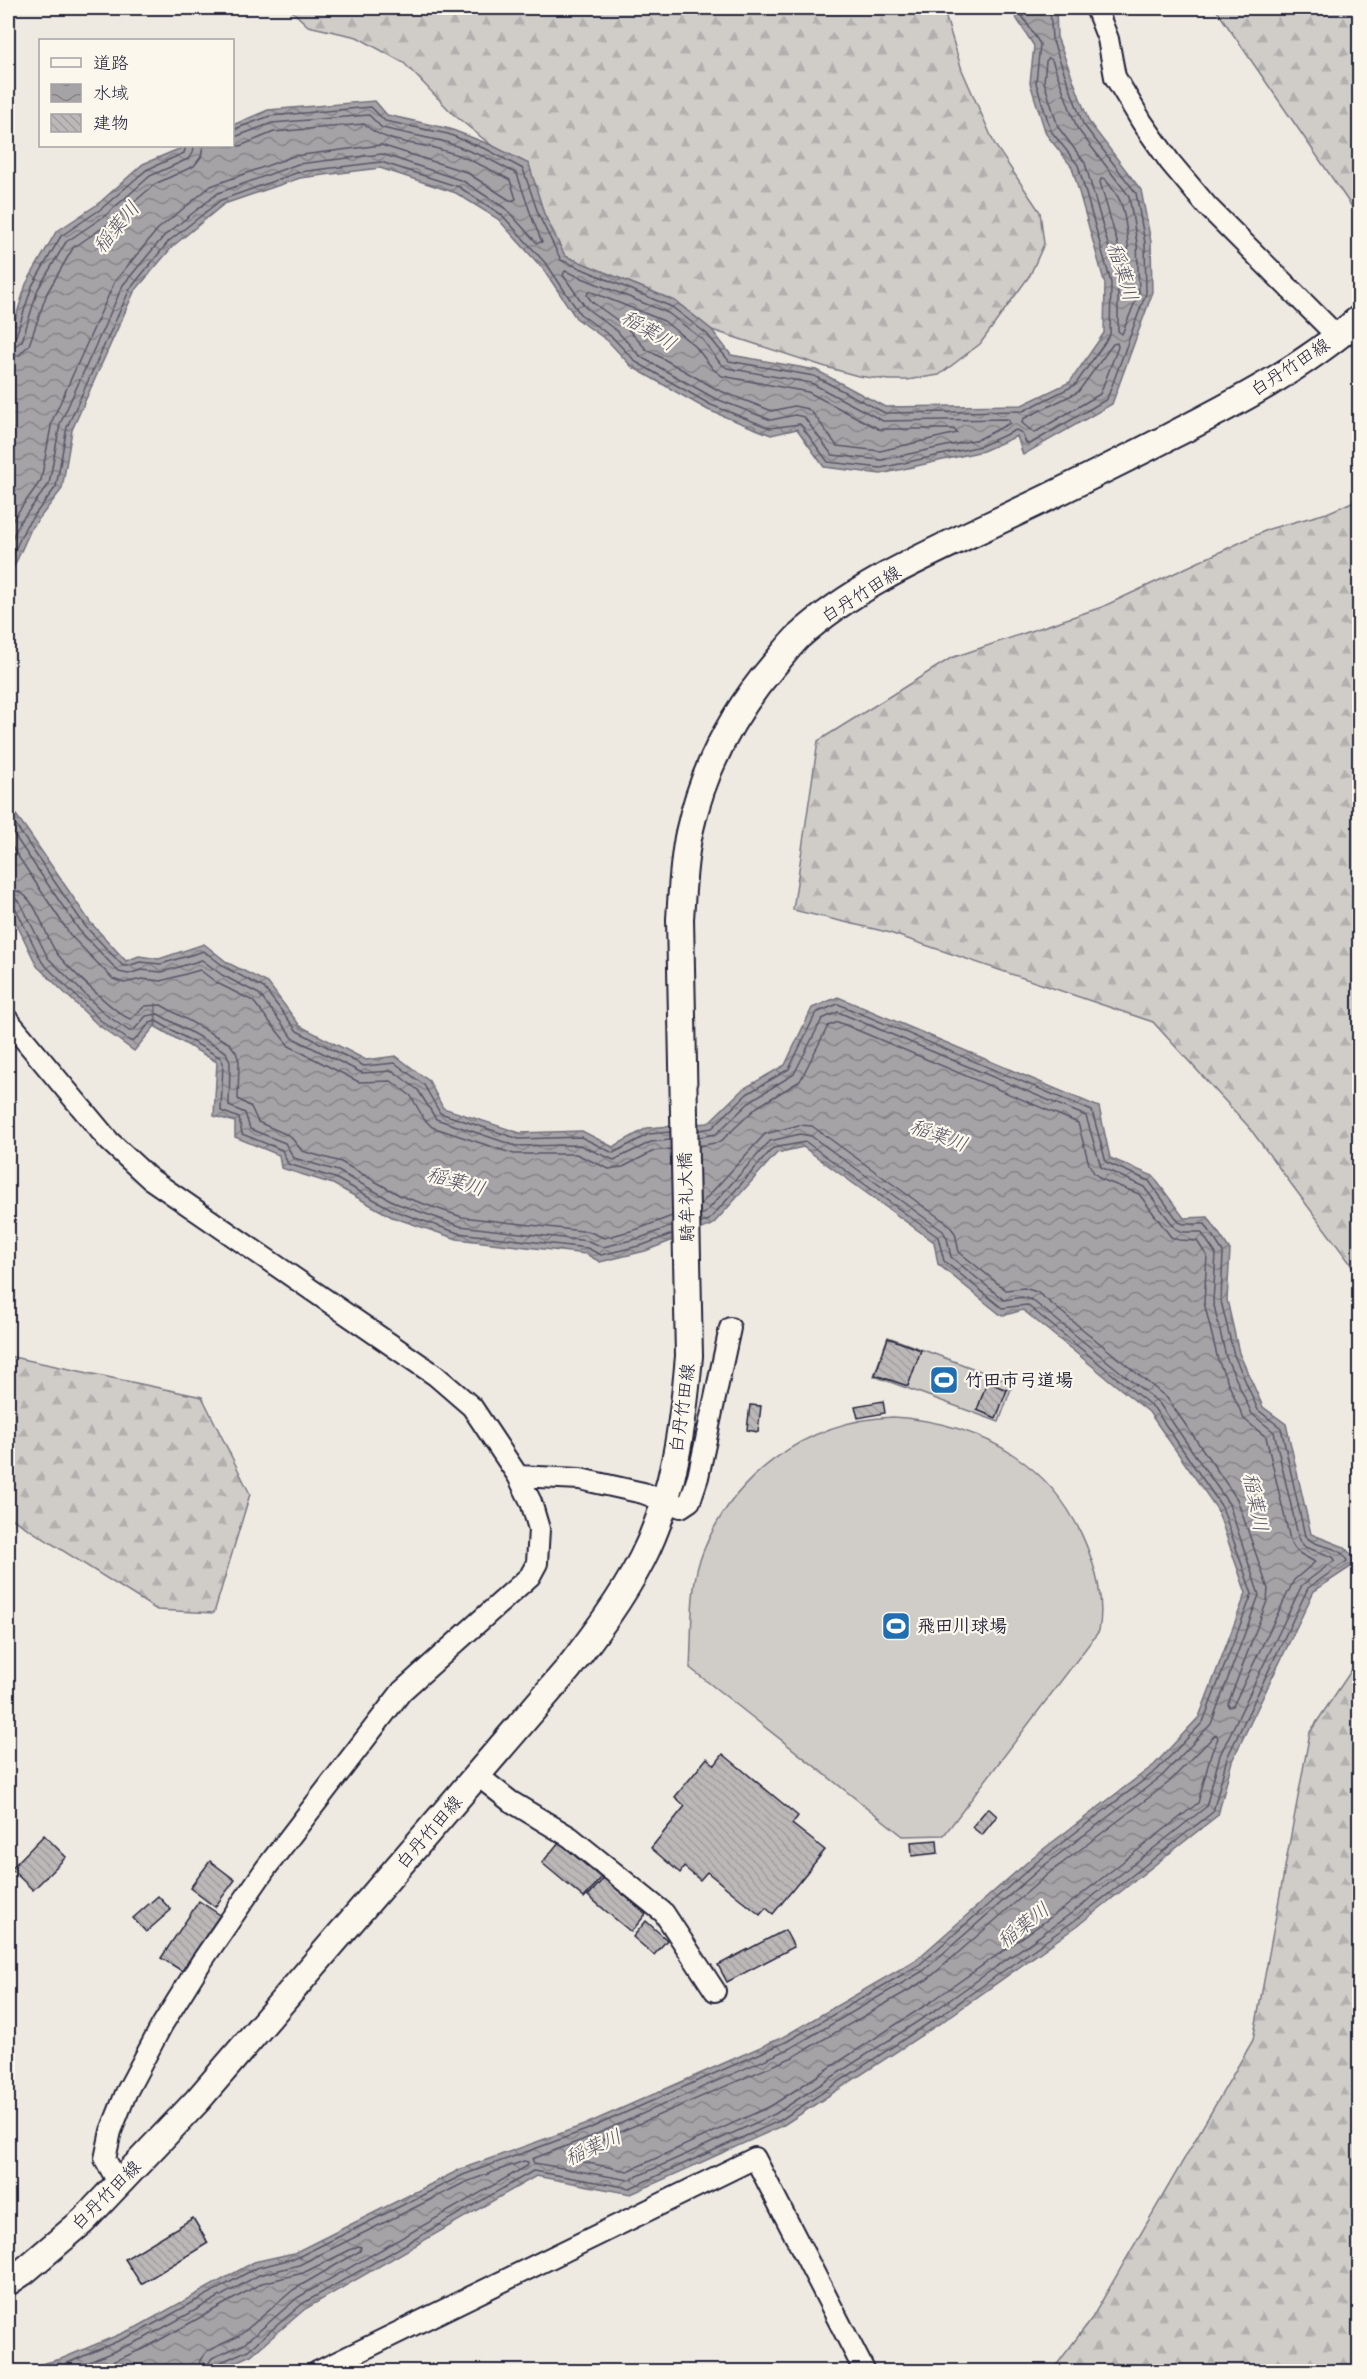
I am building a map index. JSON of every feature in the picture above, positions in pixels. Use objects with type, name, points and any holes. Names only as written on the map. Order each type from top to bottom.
[{"type":"main road","name":"白丹竹田線","points":[[683,1100],[680,919],[689,834],[700,795],[728,728],[748,695],[796,639],[859,591],[928,554],[1091,477],[1275,380],[1338,337],[1359,318]]},
{"type":"main road","name":"騎牟礼大橋","points":[[683,1100],[688,1295]]},
{"type":"main road","name":"白丹竹田線","points":[[8,2282],[83,2221],[197,2101],[568,1669],[607,1617],[642,1558],[664,1502],[676,1457],[684,1417],[689,1356],[688,1295]]},
{"type":"street","points":[[1096,8],[1107,39],[1115,77],[1170,162],[1206,206],[1338,337]]},
{"type":"street","points":[[8,1020],[109,1141],[149,1178],[450,1386],[472,1407],[518,1476],[531,1502],[539,1529],[537,1563],[531,1576],[402,1691],[266,1868],[200,1964],[162,2025],[126,2093],[111,2131],[105,2159],[119,2184]]},
{"type":"street","points":[[518,1476],[580,1479],[643,1492],[681,1507],[690,1501],[696,1488],[730,1328]]},
{"type":"street","points":[[477,1775],[510,1801],[570,1837],[664,1913],[715,1991]]},
{"type":"street","points":[[317,2372],[755,2158],[865,2372]]},
{"type":"green space","points":[[289,8],[943,8],[962,70],[995,145],[1040,212],[1044,244],[1030,275],[980,344],[939,375],[889,380],[858,376],[826,367],[712,330],[675,301],[565,256],[544,214],[528,164],[491,145],[453,114],[404,63],[357,37],[308,26]]},
{"type":"green space","points":[[1215,8],[1359,8],[1359,217]]},
{"type":"green space","points":[[1359,499],[1359,1275],[1248,1126],[1153,1022],[887,932],[793,910],[818,741],[951,658],[1102,607],[1269,529],[1327,513]]},
{"type":"green space","name":"竹田市弓道場","points":[[888,1337],[1013,1383],[999,1422],[874,1376]]},
{"type":"green space","points":[[8,1356],[202,1397],[250,1494],[214,1613],[157,1610],[8,1516]]},
{"type":"green space","name":"飛田川球場","points":[[893,1417],[926,1421],[958,1429],[987,1440],[1014,1455],[1038,1474],[1059,1497],[1076,1524],[1090,1555],[1100,1593],[1099,1631],[944,1835],[903,1836],[690,1668],[696,1574],[712,1533],[729,1505],[749,1481],[800,1442],[830,1429],[861,1421]]},
{"type":"green space","points":[[1359,1659],[1359,2371],[1052,2371],[1092,2318],[1253,2040],[1310,1732]]},
{"type":"water","name":"稲葉川","points":[[1010,8],[1056,8],[1057,37],[1089,122],[1141,190],[1151,242],[1152,294],[1112,404],[1023,455],[1017,436],[983,451],[881,474],[824,467],[797,429],[771,435],[708,410],[632,367],[608,341],[576,318],[544,270],[498,219],[456,193],[380,168],[300,178],[224,204],[173,246],[134,292],[72,430],[62,489],[31,529],[8,580],[8,343],[26,284],[56,232],[98,204],[143,164],[184,147],[234,147],[234,125],[268,110],[375,101],[387,115],[450,129],[491,145],[529,164],[544,214],[565,256],[675,301],[712,330],[731,355],[816,370],[885,407],[1022,405],[1070,382],[1104,333],[1105,284],[1072,167],[1046,134],[1030,83],[1034,46]]},
{"type":"water","name":"稲葉川","points":[[8,804],[90,922],[126,961],[139,956],[159,959],[204,944],[228,963],[268,983],[300,1026],[366,1060],[396,1056],[429,1081],[443,1108],[520,1133],[582,1131],[613,1147],[647,1128],[708,1123],[743,1089],[785,1065],[812,1008],[838,997],[1099,1107],[1110,1158],[1153,1176],[1184,1218],[1208,1217],[1230,1250],[1227,1300],[1239,1353],[1263,1407],[1286,1424],[1311,1534],[1344,1547],[1358,1562],[1314,1591],[1232,1761],[1218,1815],[1077,1926],[945,2020],[782,2126],[631,2194],[536,2176],[305,2309],[251,2355],[214,2371],[14,2371],[61,2359],[137,2327],[254,2262],[294,2253],[461,2169],[584,2125],[783,2037],[916,1960],[1033,1857],[1154,1765],[1199,1717],[1246,1593],[1217,1509],[1149,1412],[1023,1310],[1002,1316],[938,1264],[934,1242],[803,1147],[777,1153],[712,1225],[645,1251],[600,1262],[586,1254],[457,1239],[392,1217],[333,1184],[281,1168],[279,1155],[235,1137],[235,1122],[214,1116],[217,1062],[156,1027],[156,1003],[155,1026],[134,1051],[97,1024],[37,966],[8,906]]},
{"type":"building","points":[[888,1338],[921,1350],[908,1386],[875,1375]]},
{"type":"building","points":[[987,1382],[1007,1390],[996,1418],[977,1410]]},
{"type":"building","points":[[883,1401],[885,1413],[858,1418],[855,1406]]},
{"type":"building","points":[[750,1405],[761,1406],[758,1432],[747,1430]]},
{"type":"building","points":[[723,1754],[798,1816],[792,1824],[825,1850],[773,1914],[766,1908],[760,1915],[707,1872],[700,1880],[684,1867],[680,1873],[651,1848],[685,1806],[675,1797],[707,1758],[715,1765]]},
{"type":"building","points":[[988,1808],[997,1816],[982,1835],[972,1827]]},
{"type":"building","points":[[44,1835],[66,1857],[33,1890],[11,1869]]},
{"type":"building","points":[[937,1840],[938,1853],[912,1856],[911,1842]]},
{"type":"building","points":[[559,1842],[601,1878],[584,1898],[542,1863]]},
{"type":"building","points":[[210,1861],[235,1880],[215,1907],[190,1888]]},
{"type":"building","points":[[604,1878],[646,1914],[631,1932],[588,1896]]},
{"type":"building","points":[[158,1896],[171,1910],[146,1932],[133,1918]]},
{"type":"building","points":[[199,1901],[220,1915],[182,1971],[161,1958]]},
{"type":"building","points":[[646,1921],[667,1940],[654,1955],[633,1937]]},
{"type":"building","points":[[785,1930],[794,1947],[727,1982],[718,1965]]},
{"type":"building","points":[[193,2218],[208,2243],[141,2284],[125,2259]]},
{"type":"place","name":"竹田市弓道場","points":[[944,1380]]},
{"type":"place","name":"飛田川球場","points":[[896,1626]]}]
